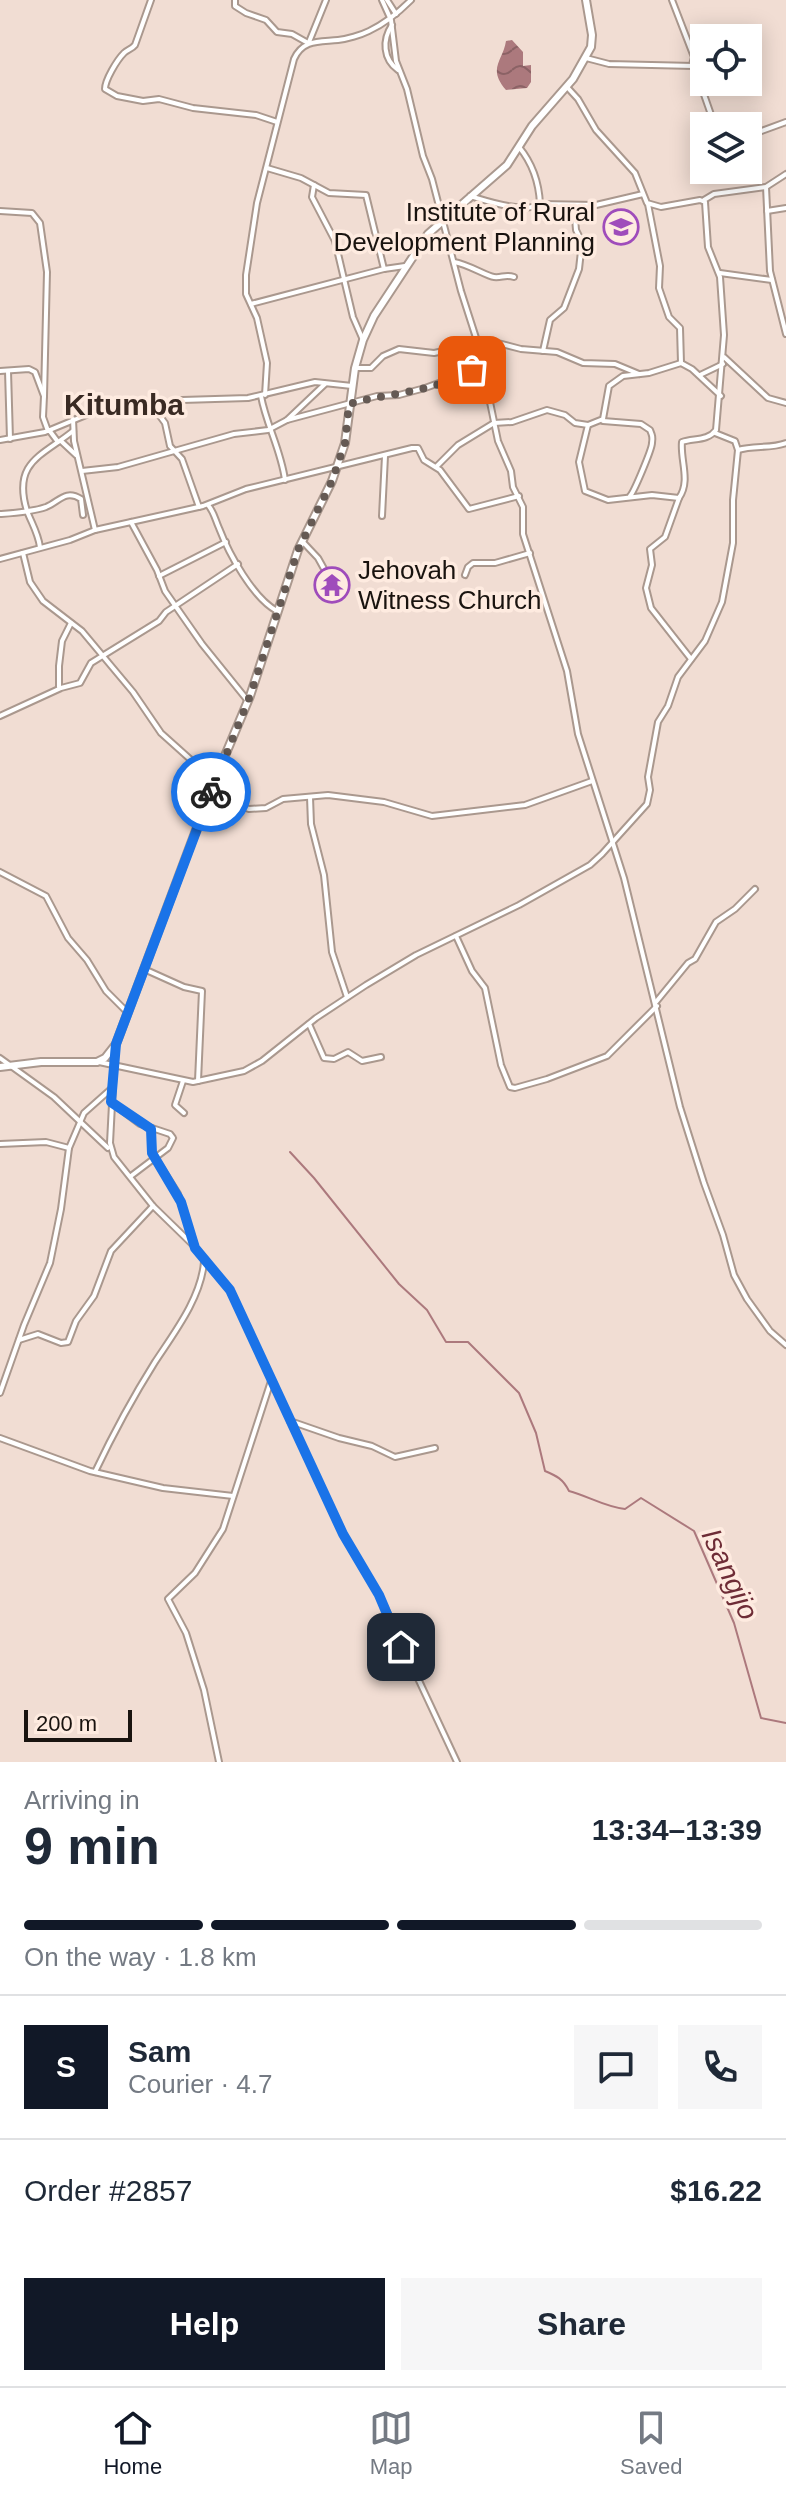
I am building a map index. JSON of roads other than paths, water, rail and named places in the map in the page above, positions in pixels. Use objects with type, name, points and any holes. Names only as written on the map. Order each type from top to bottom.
[{"type":"street","points":[[151,0],[135,45],[125,52],[111,71],[103,86],[105,89],[117,96],[143,101],[159,99],[193,108],[256,115],[277,122]]},
{"type":"street","points":[[235,0],[237,8],[266,20],[277,32],[292,34],[308,43],[365,33],[391,22],[411,0]]},
{"type":"street","points":[[286,478],[272,428],[264,413],[267,363],[260,328],[246,292],[246,275],[254,219],[294,59],[308,43],[326,0]]},
{"type":"street","points":[[384,0],[396,14]]},
{"type":"street","points":[[384,0],[400,72],[478,344],[498,441],[525,515],[523,531],[567,671],[572,708],[592,781],[614,841],[680,1107],[734,1275],[770,1331],[786,1345]]},
{"type":"street","points":[[110,1149],[113,1117],[111,1089],[116,1044],[214,782],[248,701],[302,541],[330,486],[345,443],[355,368],[363,340],[374,316],[428,234],[507,165],[545,109],[567,87],[586,58],[592,35],[586,0]]},
{"type":"street","points":[[672,0],[690,47]]},
{"type":"street","points":[[586,58],[609,64],[690,65]]},
{"type":"street","points":[[567,87],[601,136],[635,173],[648,204],[660,266],[659,288],[669,317],[680,327],[681,363]]},
{"type":"street","points":[[762,131],[786,122]]},
{"type":"street","points":[[519,147],[531,164],[539,185],[540,204]]},
{"type":"street","points":[[267,168],[332,193],[360,193],[367,197],[384,269]]},
{"type":"street","points":[[648,204],[665,207],[704,200],[714,194],[766,187],[786,174]]},
{"type":"street","points":[[314,185],[312,197],[334,237],[355,325],[363,340]]},
{"type":"street","points":[[766,187],[772,280],[786,334]]},
{"type":"street","points":[[470,196],[534,208],[540,204],[574,206],[618,202],[643,194]]},
{"type":"street","points":[[704,200],[708,247],[718,272],[724,357],[715,433]]},
{"type":"street","points":[[543,351],[550,320],[564,308],[579,269],[582,242],[576,230],[574,206]]},
{"type":"street","points":[[767,211],[786,208]]},
{"type":"street","points":[[0,211],[32,213],[40,223],[48,286],[43,417],[48,430],[79,459]]},
{"type":"street","points":[[454,262],[492,277],[506,274],[514,277]]},
{"type":"street","points":[[251,304],[384,269],[407,266]]},
{"type":"street","points":[[718,272],[726,276],[772,280]]},
{"type":"street","points":[[355,368],[369,369],[396,349],[442,353],[478,344],[507,344],[516,348],[562,353],[583,363],[615,364],[639,374]]},
{"type":"street","points":[[724,357],[768,398],[786,403]]},
{"type":"street","points":[[601,420],[605,414],[609,386],[623,376],[681,363],[721,396]]},
{"type":"street","points":[[699,375],[723,364]]},
{"type":"street","points":[[82,471],[118,467],[234,434],[272,428],[287,420],[377,396],[399,395],[430,387],[483,367]]},
{"type":"street","points":[[8,371],[10,439]]},
{"type":"street","points":[[0,372],[34,371],[44,396]]},
{"type":"street","points":[[0,440],[48,430],[97,412],[154,408],[177,401],[263,395],[315,382],[352,386]]},
{"type":"street","points":[[287,420],[325,384]]},
{"type":"street","points":[[154,408],[162,417],[169,443],[181,456],[199,507]]},
{"type":"street","points":[[436,467],[458,445],[494,423],[512,422],[547,410],[565,415],[575,423],[586,422],[588,425]]},
{"type":"street","points":[[73,419],[95,530]]},
{"type":"street","points":[[588,425],[601,420],[641,424],[650,430],[651,448],[630,496]]},
{"type":"street","points":[[588,425],[579,462],[584,489],[608,500],[630,496],[679,498]]},
{"type":"street","points":[[40,548],[23,490],[24,474],[39,454],[73,431]]},
{"type":"street","points":[[0,1067],[41,1062],[97,1062],[198,1082],[249,1068],[347,997],[416,955],[519,905],[590,865],[647,804],[656,728],[678,677],[705,641],[722,602],[732,557],[738,450],[735,441],[715,433],[682,442],[684,490],[665,537],[650,549],[652,565],[646,588],[653,613],[691,659]]},
{"type":"street","points":[[738,450],[771,448],[786,443]]},
{"type":"street","points":[[0,559],[95,530],[208,505],[286,478],[385,456],[399,450],[416,448],[424,460],[436,467],[469,509],[519,496]]},
{"type":"street","points":[[382,516],[385,456]]},
{"type":"street","points":[[0,514],[28,511],[47,506],[57,498],[74,496],[81,499],[83,515]]},
{"type":"street","points":[[208,505],[260,599],[277,611]]},
{"type":"street","points":[[131,522],[165,591],[248,701]]},
{"type":"street","points":[[302,541],[318,558],[328,576]]},
{"type":"street","points":[[159,576],[226,542]]},
{"type":"street","points":[[23,553],[32,586],[49,607],[71,622],[103,655],[161,733],[190,759],[205,778],[214,782]]},
{"type":"street","points":[[465,575],[473,563],[495,563],[530,553]]},
{"type":"street","points":[[0,716],[58,689],[80,683],[88,667],[103,655],[159,621],[164,614],[238,564]]},
{"type":"street","points":[[58,689],[62,641],[71,622]]},
{"type":"street","points":[[208,800],[252,809],[266,808],[283,799],[328,795],[378,801],[421,814],[438,815],[525,805],[592,781]]},
{"type":"street","points":[[310,797],[311,824],[324,875],[332,952],[347,997]]},
{"type":"street","points":[[0,872],[46,896],[68,938],[87,960],[106,991],[127,1012]]},
{"type":"street","points":[[456,936],[472,971],[485,988],[501,1065],[510,1087],[515,1088],[607,1056],[656,1004],[688,963],[695,959],[716,922],[755,889]]},
{"type":"street","points":[[144,969],[202,991],[198,1082]]},
{"type":"street","points":[[309,1024],[324,1058],[334,1059],[348,1052],[362,1061],[381,1057]]},
{"type":"street","points":[[97,1062],[105,1058],[116,1044]]},
{"type":"street","points":[[0,1058],[54,1097],[110,1149],[153,1206],[195,1248],[230,1290],[343,1534],[379,1595],[457,1762]]},
{"type":"street","points":[[183,1081],[175,1105],[184,1113]]},
{"type":"street","points":[[0,1393],[50,1263],[69,1148],[84,1113],[111,1089]]},
{"type":"street","points":[[111,1102],[151,1129],[170,1134],[173,1138],[170,1146],[131,1176]]},
{"type":"street","points":[[151,1129],[154,1158],[165,1171],[181,1202],[195,1248]]},
{"type":"street","points":[[99,1140],[111,1136]]},
{"type":"street","points":[[0,1144],[46,1142],[69,1148]]},
{"type":"street","points":[[19,1340],[38,1334],[61,1343],[68,1342],[76,1321],[94,1296],[111,1251],[153,1206]]},
{"type":"street","points":[[95,1472],[154,1364],[187,1312],[205,1260]]},
{"type":"street","points":[[219,1762],[204,1690],[183,1625],[168,1599],[190,1578],[218,1539],[229,1515],[272,1379]]},
{"type":"street","points":[[290,1421],[372,1446],[395,1457],[435,1448]]},
{"type":"street","points":[[0,1438],[95,1472],[163,1488],[234,1496]]},
{"type":"water","points":[[512,40],[523,52],[523,66],[531,65],[531,82],[527,88],[506,90],[497,70],[506,41]]},
{"type":"waterway","name":"Isangijo","points":[[290,1152],[399,1284],[427,1310],[446,1342],[468,1342],[519,1393],[536,1433],[545,1471],[559,1478],[569,1491],[610,1506],[625,1509],[641,1498],[694,1531],[734,1623],[761,1718],[786,1723]]},
{"type":"place","name":"Institute of Rural Development Planning","points":[[621,227]]},
{"type":"place","name":"Jehovah Witness Church","points":[[332,585]]},
{"type":"district","name":"Kitumba","points":[[124,404]]}]
